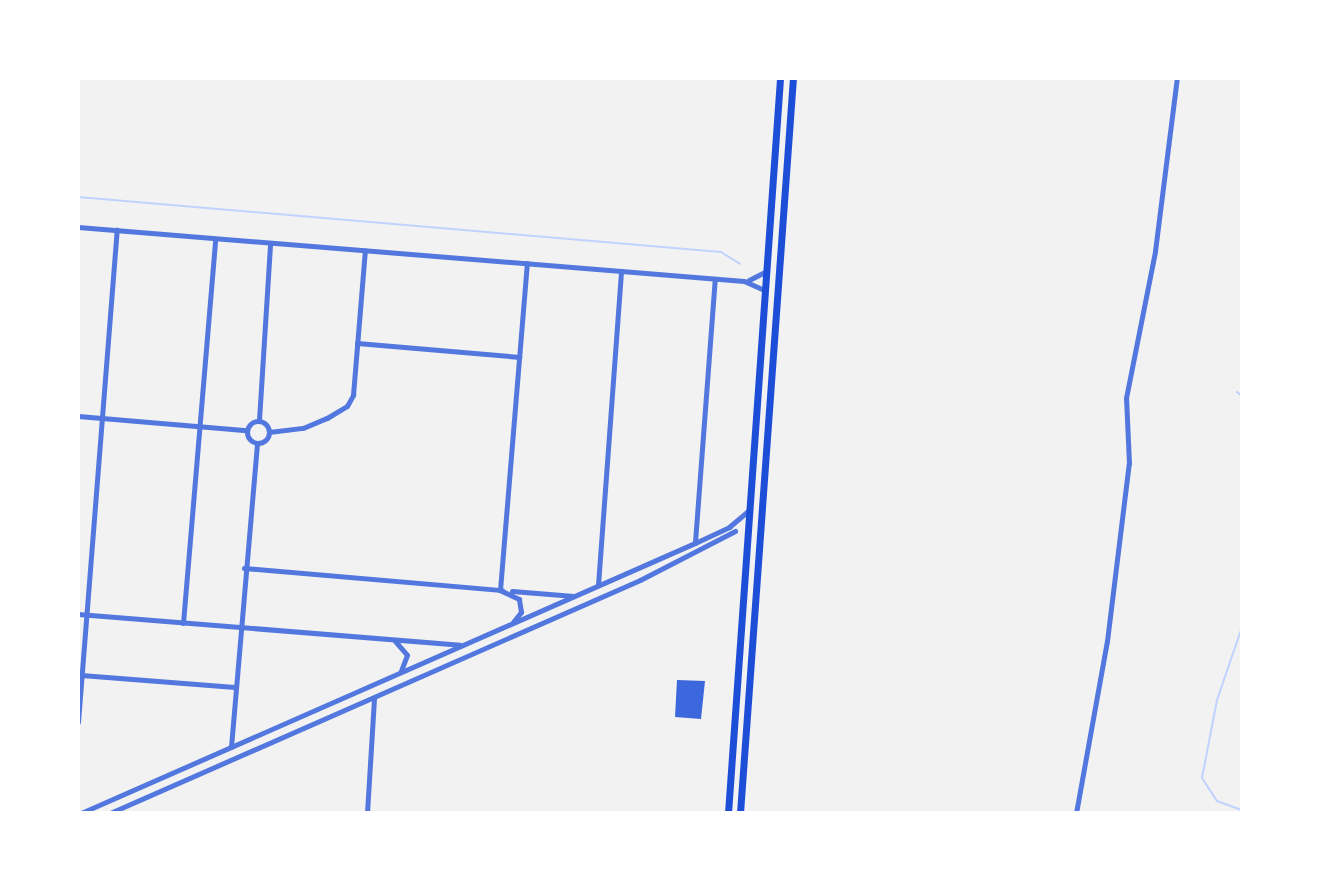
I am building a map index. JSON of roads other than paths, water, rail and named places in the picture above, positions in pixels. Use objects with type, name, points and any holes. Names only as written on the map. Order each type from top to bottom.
[{"type":"main road","points":[[728,813],[780,78]]},
{"type":"main road","points":[[740,813],[793,78]]},
{"type":"street","points":[[1076,813],[1099,695],[1129,463],[1126,398],[1155,251],[1177,78]]},
{"type":"street","points":[[78,227],[744,281],[764,290]]},
{"type":"street","points":[[78,722],[117,230]]},
{"type":"street","points":[[183,623],[215,239]]},
{"type":"street","points":[[269,432],[259,420],[270,243]]},
{"type":"street","points":[[231,747],[257,443],[269,432],[303,428],[347,406],[353,395],[365,250]]},
{"type":"street","points":[[500,590],[527,263]]},
{"type":"street","points":[[598,585],[621,271]]},
{"type":"street","points":[[744,281],[765,272]]},
{"type":"street","points":[[695,543],[715,279]]},
{"type":"street","points":[[357,343],[519,357]]},
{"type":"street","points":[[78,416],[246,430],[259,420]]},
{"type":"street","points":[[246,430],[257,443]]},
{"type":"street","points":[[81,813],[695,543],[723,530],[749,510]]},
{"type":"street","points":[[723,530],[749,536]]},
{"type":"street","points":[[110,813],[640,580],[735,531]]},
{"type":"street","points":[[244,568],[575,596]]},
{"type":"street","points":[[500,590],[514,593],[521,606],[508,625]]},
{"type":"street","points":[[78,614],[463,645]]},
{"type":"street","points":[[390,639],[407,655],[399,673]]},
{"type":"street","points":[[81,675],[235,687]]},
{"type":"street","points":[[367,813],[374,698]]},
{"type":"waterway","points":[[78,197],[721,252],[740,264]]},
{"type":"waterway","points":[[1237,392],[1242,396]]},
{"type":"waterway","points":[[1242,627],[1217,700],[1202,778],[1217,801],[1242,810]]}]
